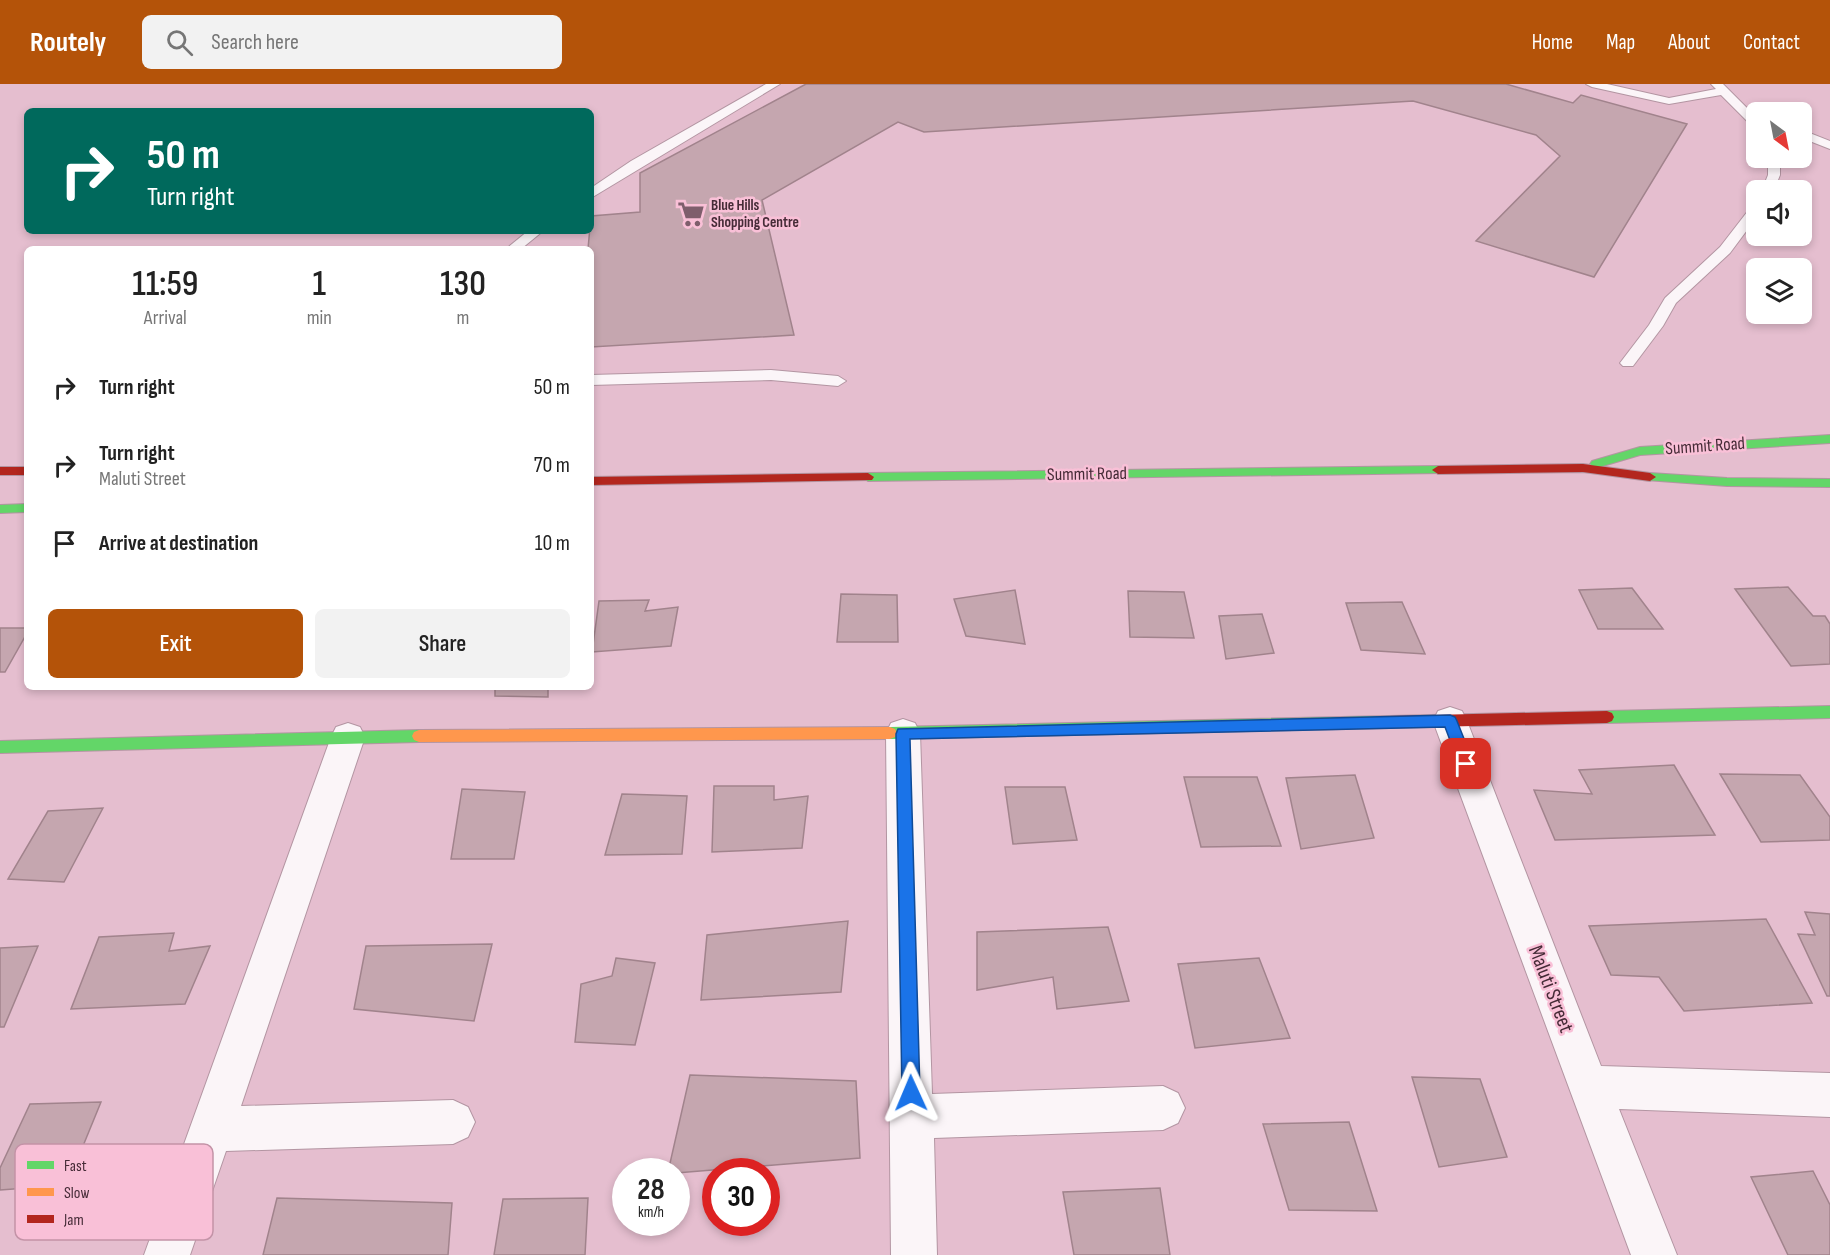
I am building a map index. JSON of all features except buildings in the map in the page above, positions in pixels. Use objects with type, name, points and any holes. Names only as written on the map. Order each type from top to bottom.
[{"type":"main road","name":"Summit Road","points":[[1583,468],[1640,451],[1830,439]]},
{"type":"main road","name":"Summit Road","points":[[594,481],[1583,468],[1665,479],[1830,483]]},
{"type":"main road","points":[[0,471],[24,471]]},
{"type":"main road","points":[[0,509],[24,508]]},
{"type":"main road","points":[[0,747],[348,737],[903,734],[1830,712]]},
{"type":"street","name":"Maluti Street","points":[[1450,721],[1654,1255]]},
{"type":"street","points":[[903,734],[914,1255]]},
{"type":"street","points":[[206,1144],[348,737]]},
{"type":"street","points":[[1588,1087],[1830,1095]]},
{"type":"street","points":[[912,1117],[1162,1108]]},
{"type":"street","points":[[211,1129],[453,1122]]},
{"type":"street","points":[[167,1255],[172,1240]]},
{"type":"lane","points":[[594,192],[635,164],[774,84]]},
{"type":"lane","points":[[1592,84],[1644,98],[1669,101],[1720,87],[1746,110]]},
{"type":"lane","points":[[1812,138],[1830,145]]},
{"type":"lane","points":[[1628,363],[1656,326],[1670,301],[1725,250],[1746,223]]},
{"type":"lane","points":[[517,246],[532,234]]},
{"type":"lane","points":[[594,380],[771,375],[838,381]]},
{"type":"traffic: fast","points":[[1596,464],[1640,451],[1830,439]]},
{"type":"traffic: fast","points":[[868,477],[1438,470]]},
{"type":"traffic: fast","points":[[1650,477],[1727,482],[1830,483]]},
{"type":"traffic: fast","points":[[0,509],[24,508]]},
{"type":"traffic: fast","points":[[1607,717],[1830,712]]},
{"type":"traffic: fast","points":[[890,733],[1389,722]]},
{"type":"traffic: fast","points":[[0,747],[419,736]]},
{"type":"traffic: slow","points":[[419,736],[890,733]]},
{"type":"traffic: jam","points":[[1438,470],[1583,468],[1650,477]]},
{"type":"traffic: jam","points":[[0,471],[24,471]]},
{"type":"traffic: jam","points":[[594,481],[868,477]]},
{"type":"traffic: jam","points":[[1389,722],[1607,717]]},
{"type":"place","name":"Blue Hills Shopping Centre","points":[[691,214]]},
{"type":"route","points":[[911,1093],[903,734],[1450,721],[1466,764]]}]
